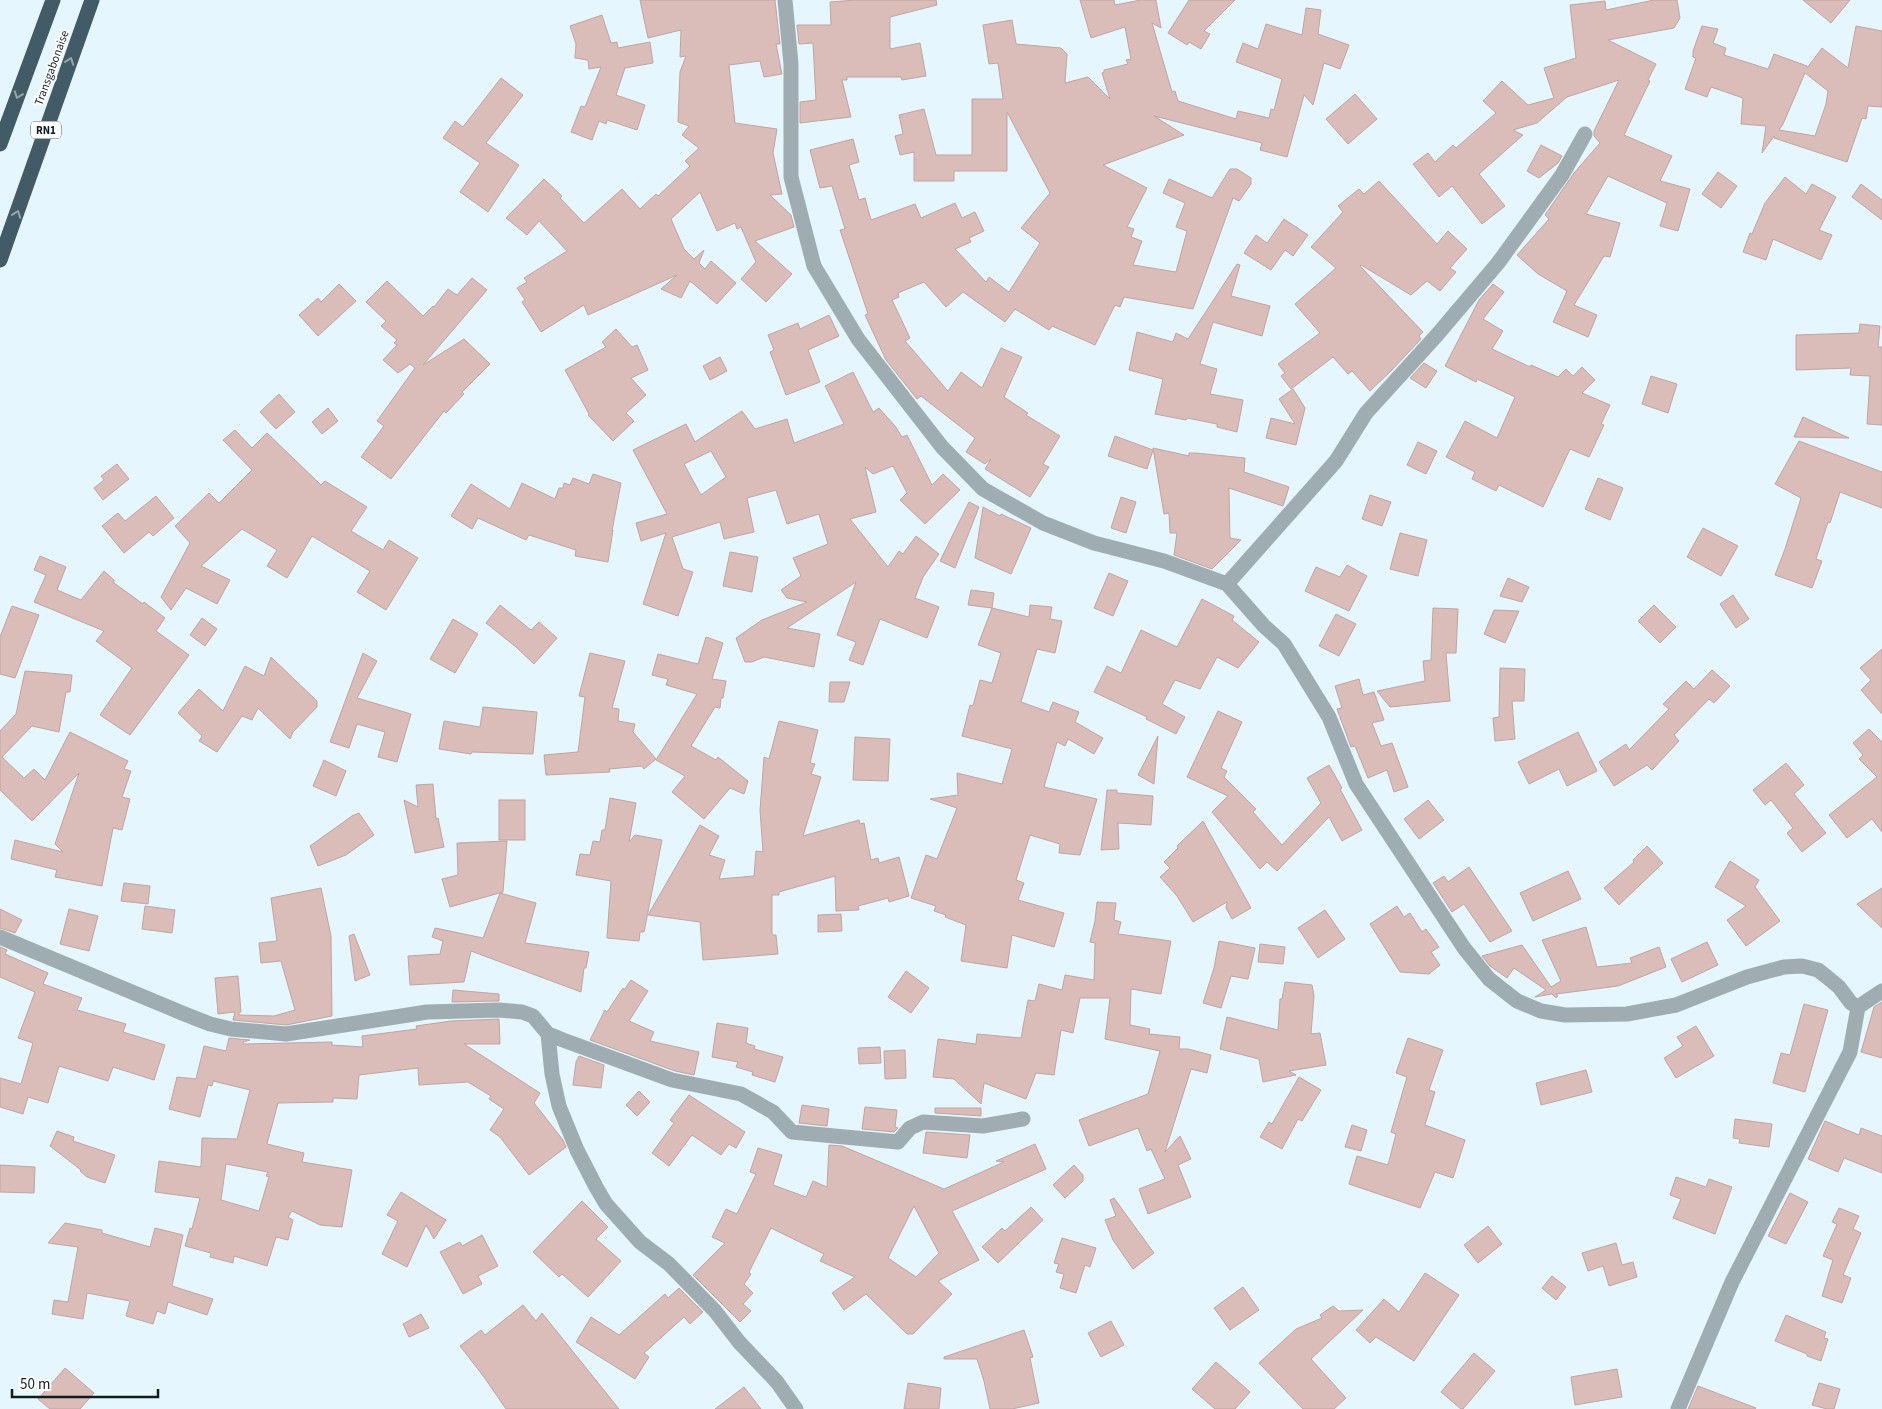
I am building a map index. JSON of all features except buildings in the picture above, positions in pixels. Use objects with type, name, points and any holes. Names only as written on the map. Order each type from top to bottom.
[{"type":"highway","name":"Transgabonaise","points":[[0,144],[53,0]]},
{"type":"highway","name":"Transgabonaise","points":[[0,260],[92,0]]},
{"type":"street","points":[[785,0],[791,64],[791,177],[800,218],[814,266],[858,339],[942,447],[983,489],[1042,523],[1094,543],[1164,561],[1227,584],[1264,626],[1284,644],[1329,717],[1356,784],[1464,948],[1489,979],[1517,1000],[1541,1010],[1565,1015],[1627,1014],[1676,1005],[1747,977],[1784,967],[1802,966],[1818,970],[1840,987],[1851,1003],[1858,1007]]},
{"type":"street","points":[[1227,584],[1336,461],[1366,413],[1437,336],[1498,264],[1562,175],[1585,134]]},
{"type":"street","points":[[0,937],[182,1013],[210,1024],[231,1029],[286,1034],[427,1012],[499,1010],[522,1012],[534,1016],[548,1034],[672,1080],[741,1094],[773,1112],[792,1132],[898,1142],[910,1128],[923,1122],[983,1126],[1023,1119]]},
{"type":"street","points":[[1678,1409],[1732,1282],[1850,1052],[1858,1007],[1882,991]]},
{"type":"street","points":[[548,1034],[552,1074],[559,1106],[577,1150],[606,1204],[640,1242],[669,1264],[716,1311],[739,1342],[777,1382],[796,1409]]}]
